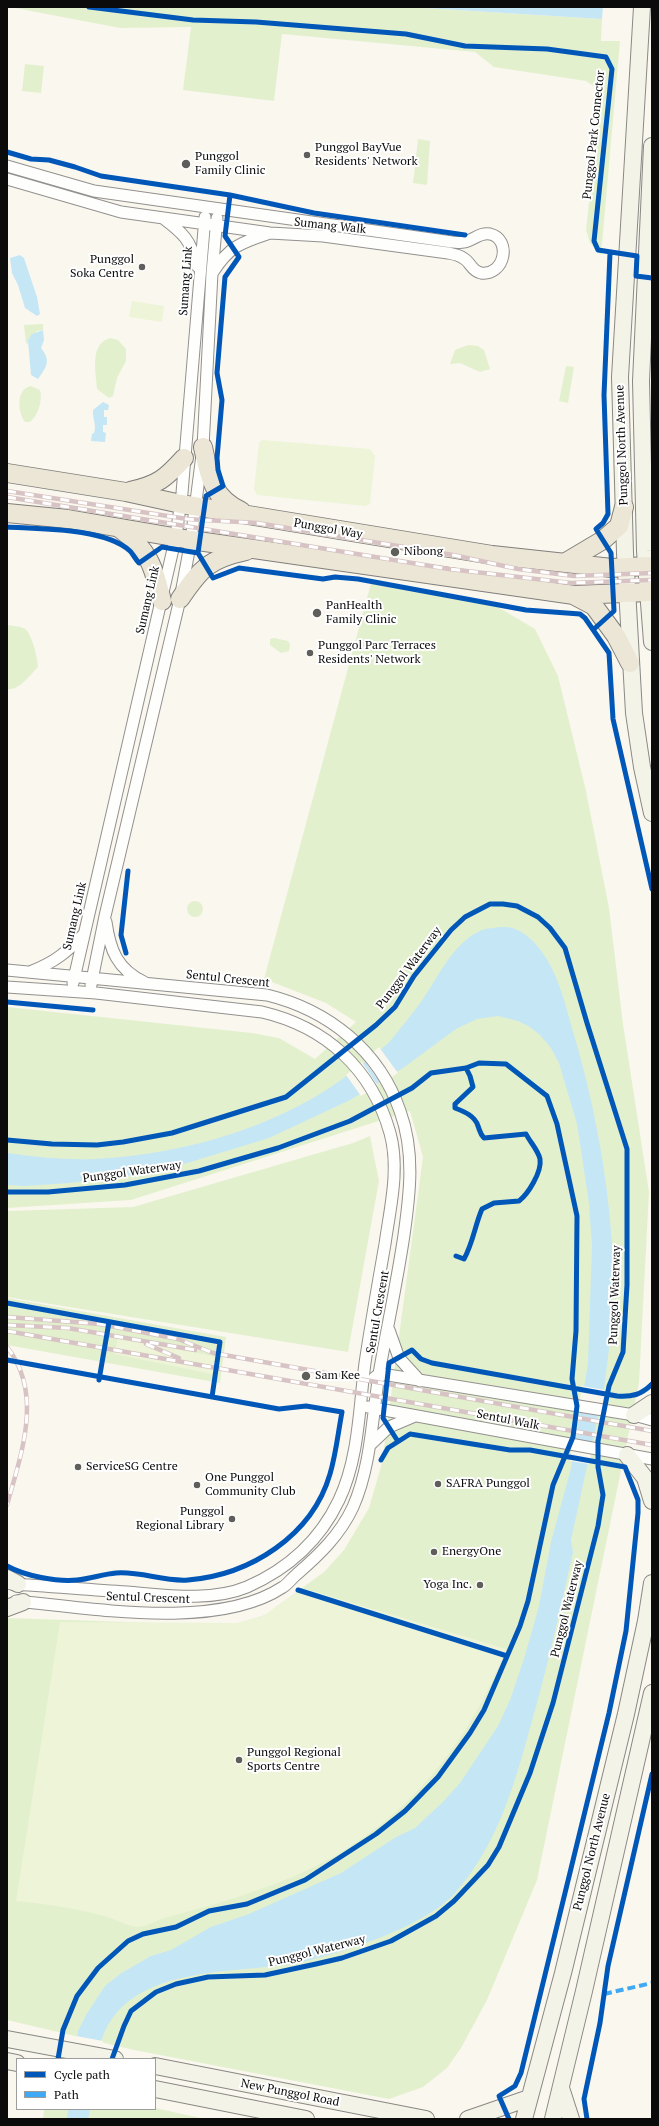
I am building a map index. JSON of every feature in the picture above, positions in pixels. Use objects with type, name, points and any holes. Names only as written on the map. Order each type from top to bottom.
[{"type":"main road","name":"Punggol North Avenue","points":[[642,7],[620,377],[625,567],[630,662],[635,721],[652,813]]},
{"type":"main road","name":"Punggol North Avenue","points":[[652,146],[641,381],[643,499],[649,566],[652,642]]},
{"type":"main road","points":[[203,446],[210,481],[216,490],[231,506],[253,516]]},
{"type":"main road","points":[[126,492],[155,485],[169,475],[184,458]]},
{"type":"main road","name":"Punggol Way","points":[[7,473],[126,492],[253,516],[492,555],[612,568],[649,566]]},
{"type":"main road","points":[[643,499],[652,516]]},
{"type":"main road","points":[[566,562],[603,540],[619,526],[624,507]]},
{"type":"main road","points":[[7,513],[68,519],[255,549],[574,595],[650,592]]},
{"type":"main road","points":[[116,527],[132,538],[148,557],[162,600]]},
{"type":"main road","points":[[180,599],[197,574],[210,563],[228,555],[255,549]]},
{"type":"main road","points":[[574,595],[594,606],[616,636],[630,662]]},
{"type":"main road","points":[[634,1415],[652,1403]]},
{"type":"main road","points":[[627,1455],[645,1478],[652,1501]]},
{"type":"main road","name":"Punggol North Avenue","points":[[524,2119],[563,1973],[626,1714],[646,1621],[652,1584]]},
{"type":"main road","points":[[7,1608],[15,1601]]},
{"type":"main road","name":"Punggol North Avenue","points":[[553,2119],[652,1693]]},
{"type":"main road","points":[[7,2039],[111,2058]]},
{"type":"main road","name":"New Punggol Road","points":[[162,2068],[426,2119]]},
{"type":"main road","points":[[561,2088],[571,2119]]},
{"type":"main road","name":"New Punggol Road","points":[[160,2090],[306,2119]]},
{"type":"main road","points":[[468,2119],[529,2098]]},
{"type":"street","name":"Sumang Walk","points":[[7,166],[94,191],[218,210],[305,220],[452,242],[465,242],[476,236],[490,234],[497,238],[503,246],[504,256],[497,269],[489,273],[482,273],[474,271],[463,258],[448,253],[323,236],[270,233],[121,212],[7,179]]},
{"type":"street","name":"Sumang Link","points":[[71,991],[162,600],[183,538],[189,505],[184,458],[206,208]]},
{"type":"street","name":"Sumang Link","points":[[89,992],[105,916],[180,599],[183,538],[203,446],[212,273],[218,210]]},
{"type":"street","points":[[160,217],[182,232],[193,249],[199,274]]},
{"type":"street","points":[[212,273],[223,256],[233,248],[246,241],[270,233]]},
{"type":"street","points":[[105,916],[111,948],[116,960],[134,977],[149,984]]},
{"type":"street","points":[[29,972],[50,964],[70,949],[85,934]]},
{"type":"street","name":"Sentul Crescent","points":[[7,970],[92,979],[233,990],[267,995],[291,1002],[320,1014],[342,1028],[373,1061],[387,1081],[400,1111],[410,1153],[410,1191],[379,1374],[370,1445],[364,1478],[352,1508],[340,1531],[317,1557],[284,1586],[262,1598],[238,1606],[188,1614],[101,1609],[15,1601]]},
{"type":"street","name":"Sentul Crescent","points":[[7,986],[89,992],[262,1012],[283,1017],[312,1030],[330,1042],[361,1073],[376,1098],[390,1133],[393,1150],[393,1185],[353,1457],[340,1499],[319,1534],[301,1554],[282,1568],[245,1588],[225,1592],[188,1596],[11,1582]]},
{"type":"street","points":[[388,1328],[399,1358],[420,1381]]},
{"type":"street","points":[[362,1389],[379,1374]]},
{"type":"street","name":"Sentul Walk","points":[[379,1374],[634,1415],[652,1420]]},
{"type":"street","name":"Sentul Walk","points":[[360,1406],[528,1438],[652,1459]]},
{"type":"street","points":[[370,1445],[389,1426],[415,1416]]},
{"type":"green space","points":[[10,7],[409,7],[602,19],[601,41],[620,41],[601,255],[590,243],[586,230],[600,100],[596,88],[586,81],[494,67],[475,52],[282,34],[274,101],[183,90],[191,27],[120,28]]},
{"type":"green space","points":[[25,64],[44,66],[41,93],[22,91]]},
{"type":"green space","points":[[418,139],[430,141],[427,185],[413,183]]},
{"type":"green space","points":[[132,301],[164,306],[162,322],[129,317]]},
{"type":"green space","points":[[43,324],[43,330],[37,331],[28,340],[28,344],[26,343],[24,325]]},
{"type":"green space","points":[[110,338],[118,340],[126,349],[126,361],[117,378],[113,396],[109,398],[97,389],[95,360],[99,346],[103,341]]},
{"type":"green space","points":[[468,345],[478,346],[484,350],[490,369],[480,372],[460,363],[450,364],[455,350]]},
{"type":"green space","points":[[566,366],[574,367],[568,403],[559,401]]},
{"type":"green space","points":[[31,386],[40,390],[41,398],[37,412],[33,419],[30,422],[25,422],[20,412],[19,401],[23,391]]},
{"type":"green space","points":[[262,440],[370,449],[375,456],[370,504],[365,506],[257,495],[254,489],[259,443]]},
{"type":"green space","points":[[371,583],[410,588],[496,606],[535,629],[558,676],[586,791],[609,908],[623,1024],[649,1192],[639,1383],[537,1880],[487,2000],[461,2048],[447,2068],[423,2087],[389,2099],[134,2050],[7,2020],[7,1618],[188,1624],[238,1623],[265,1615],[324,1572],[344,1550],[369,1508],[382,1463],[423,1157],[410,1111],[131,1200],[7,1208],[7,1007],[252,1033],[279,1038],[315,1059],[356,1022],[326,1003],[264,979]]},
{"type":"green space","points":[[7,625],[21,627],[28,631],[34,647],[38,667],[24,682],[16,688],[11,689],[7,689]]},
{"type":"green space","points":[[274,638],[288,641],[290,644],[289,651],[281,653],[270,645],[270,639]]},
{"type":"green space","points":[[192,901],[198,901],[203,906],[201,915],[198,917],[192,917],[187,912],[187,906]]},
{"type":"green space","points":[[370,1136],[379,1181],[348,1352],[7,1297],[7,1211],[133,1207],[353,1143]]},
{"type":"green space","points":[[7,1298],[226,1337],[220,1383],[7,1345]]},
{"type":"green space","points":[[118,1336],[216,1357],[212,1374],[115,1354]]},
{"type":"green space","name":"Punggol Regional Sports Centre","points":[[303,1588],[506,1649],[492,1683],[474,1715],[455,1746],[432,1775],[407,1801],[380,1825],[350,1847],[318,1865],[292,1877],[252,1892],[165,1918],[144,1926],[131,1926],[93,1913],[16,1901],[60,1622],[238,1623],[265,1615]]},
{"type":"green space","points":[[156,2108],[205,2119],[43,2119],[44,2110],[156,2110]]},
{"type":"water","points":[[409,7],[603,7],[602,19]]},
{"type":"water","points":[[20,255],[24,258],[37,297],[40,314],[37,316],[25,308],[18,285],[12,273],[10,258]]},
{"type":"water","points":[[43,330],[44,340],[41,348],[46,356],[47,364],[38,379],[31,375],[28,340],[32,334]]},
{"type":"water","points":[[103,402],[109,405],[108,410],[104,410],[104,417],[107,417],[107,425],[103,425],[103,432],[106,433],[105,442],[91,441],[95,427],[93,410]]},
{"type":"water","points":[[506,927],[520,931],[535,943],[543,953],[556,978],[580,1054],[593,1108],[607,1188],[613,1261],[612,1316],[604,1388],[571,1540],[573,1552],[542,1684],[510,1794],[493,1836],[469,1875],[455,1893],[442,1905],[425,1916],[384,1936],[320,1958],[277,1966],[190,1976],[162,1983],[138,1995],[117,2012],[103,2036],[98,2058],[75,2058],[78,2031],[86,2015],[105,1986],[120,1974],[151,1956],[171,1950],[211,1927],[249,1914],[341,1873],[396,1837],[415,1828],[443,1802],[460,1783],[498,1726],[510,1700],[524,1659],[539,1606],[551,1542],[571,1468],[588,1363],[592,1246],[589,1203],[577,1124],[559,1063],[551,1048],[540,1035],[530,1027],[518,1021],[498,1016],[477,1019],[456,1029],[403,1068],[350,1100],[269,1138],[184,1164],[125,1177],[25,1186],[7,1185],[7,1153],[72,1159],[128,1156],[163,1151],[199,1143],[234,1133],[267,1121],[300,1105],[330,1087],[380,1051],[391,1040],[417,1007],[454,952],[472,936],[482,930]]},
{"type":"water","points":[[68,2110],[90,2110],[88,2119],[67,2119]]},
{"type":"pier","points":[[379,1047],[398,1073],[381,1084],[364,1060]]},
{"type":"pier","points":[[362,1062],[378,1086],[361,1096],[346,1075]]},
{"type":"pier","points":[[582,1386],[605,1390],[600,1416],[578,1412]]},
{"type":"pier","points":[[573,1439],[594,1442],[589,1464],[570,1461]]},
{"type":"pier","points":[[76,2036],[103,2041],[100,2058],[73,2058]]},
{"type":"railway","points":[[7,491],[187,519],[257,523],[453,555],[518,569],[574,576],[652,573]]},
{"type":"railway","points":[[7,497],[449,569],[571,583],[652,580]]},
{"type":"railway","points":[[7,1317],[100,1324],[178,1339],[213,1353],[652,1431]]},
{"type":"railway","points":[[7,1325],[68,1328],[195,1350]]},
{"type":"railway","points":[[7,1331],[652,1445]]},
{"type":"railway","points":[[146,1344],[179,1358]]},
{"type":"railway","points":[[7,1347],[18,1365],[25,1384],[27,1404],[23,1445],[7,1505]]},
{"type":"marked path","points":[[604,1994],[652,1983]]},
{"type":"cycle path","name":"Punggol Park Connector","points":[[89,7],[193,20],[256,22],[406,34],[465,46],[547,49],[606,57],[612,69],[594,241],[598,250],[637,256],[636,276],[652,278]]},
{"type":"cycle path","points":[[7,152],[31,159],[49,160],[101,176],[230,195],[314,213],[465,235]]},
{"type":"cycle path","points":[[230,195],[225,236],[239,257],[225,277],[217,373],[222,400],[217,458],[218,470],[223,486],[206,496],[198,553],[213,578],[239,568],[323,579],[335,577],[358,579],[526,610],[580,614],[585,618],[609,653],[613,719],[652,889]]},
{"type":"cycle path","points":[[594,629],[614,611],[611,553],[596,529],[603,523],[608,514],[604,395],[610,253]]},
{"type":"cycle path","points":[[7,527],[72,531],[105,538],[119,543],[130,551],[139,563],[162,547],[198,553]]},
{"type":"cycle path","points":[[126,953],[121,935],[128,871]]},
{"type":"cycle path","name":"Punggol Waterway","points":[[7,1140],[52,1144],[97,1145],[123,1142],[172,1133],[286,1097],[376,1025],[395,1007],[414,976],[451,930],[465,917],[490,904],[503,904],[517,906],[538,917],[550,928],[565,948],[627,1149],[627,1285],[623,1352],[609,1386],[598,1441],[598,1467],[603,1495],[598,1526],[553,1703],[530,1773],[499,1847],[488,1865],[454,1901],[436,1916],[391,1941],[342,1958],[316,1964],[265,1975],[208,1977],[176,1984],[156,1992],[131,2011],[112,2058]]},
{"type":"cycle path","points":[[7,1002],[93,1010]]},
{"type":"cycle path","name":"Punggol Waterway","points":[[7,1192],[48,1192],[125,1185],[199,1171],[278,1148],[350,1121],[412,1088],[431,1073],[466,1068],[479,1063],[506,1064],[547,1096],[557,1124],[577,1216],[576,1331],[572,1379],[577,1406],[573,1437],[553,1485],[528,1601],[520,1626],[484,1710],[470,1733],[438,1777],[405,1811],[376,1834],[305,1880],[247,1904],[209,1911],[176,1927],[143,1934],[128,1941],[98,1968],[77,1996],[63,2030],[58,2058]]},
{"type":"cycle path","points":[[456,1256],[464,1259],[470,1247],[482,1209],[494,1203],[519,1201],[523,1198],[534,1182],[540,1164],[538,1152],[526,1134],[484,1138],[475,1120],[466,1113],[455,1108],[455,1104],[473,1087],[466,1068]]},
{"type":"cycle path","points":[[7,1303],[220,1342],[212,1397]]},
{"type":"cycle path","points":[[99,1380],[109,1322]]},
{"type":"cycle path","points":[[397,1440],[383,1418],[389,1363],[412,1350],[421,1359],[432,1363],[617,1396],[627,1396],[640,1393],[652,1384]]},
{"type":"cycle path","points":[[7,1360],[279,1409],[306,1406],[342,1412],[332,1466],[321,1496],[309,1516],[294,1533],[276,1548],[255,1561],[234,1570],[211,1577],[188,1580],[125,1573],[87,1579],[60,1580],[41,1578],[14,1570],[7,1566]]},
{"type":"cycle path","points":[[381,1460],[388,1448],[410,1434],[510,1450],[530,1450],[625,1467],[638,1500],[626,1631],[609,1713],[521,2073],[515,2086],[499,2096],[509,2119]]},
{"type":"cycle path","points":[[298,1590],[507,1656]]},
{"type":"cycle path","points":[[587,2119],[584,2099],[600,2023],[608,1966],[652,1774]]},
{"type":"place","name":"Punggol BayVue Residents' Network","points":[[307,155]]},
{"type":"place","name":"Punggol Family Clinic","points":[[186,164]]},
{"type":"place","name":"Punggol Soka Centre","points":[[142,267]]},
{"type":"place","name":"Nibong","points":[[395,552]]},
{"type":"place","name":"PanHealth Family Clinic","points":[[317,613]]},
{"type":"place","name":"Punggol Parc Terraces Residents' Network","points":[[310,653]]},
{"type":"place","name":"Sam Kee","points":[[306,1376]]},
{"type":"place","name":"ServiceSG Centre","points":[[78,1467]]},
{"type":"place","name":"SAFRA Punggol","points":[[438,1484]]},
{"type":"place","name":"One Punggol Community Club","points":[[197,1485]]},
{"type":"place","name":"Punggol Regional Library","points":[[232,1519]]},
{"type":"place","name":"EnergyOne","points":[[434,1552]]},
{"type":"place","name":"Yoga Inc.","points":[[480,1585]]},
{"type":"place","name":"Punggol Regional Sports Centre","points":[[239,1760]]}]
